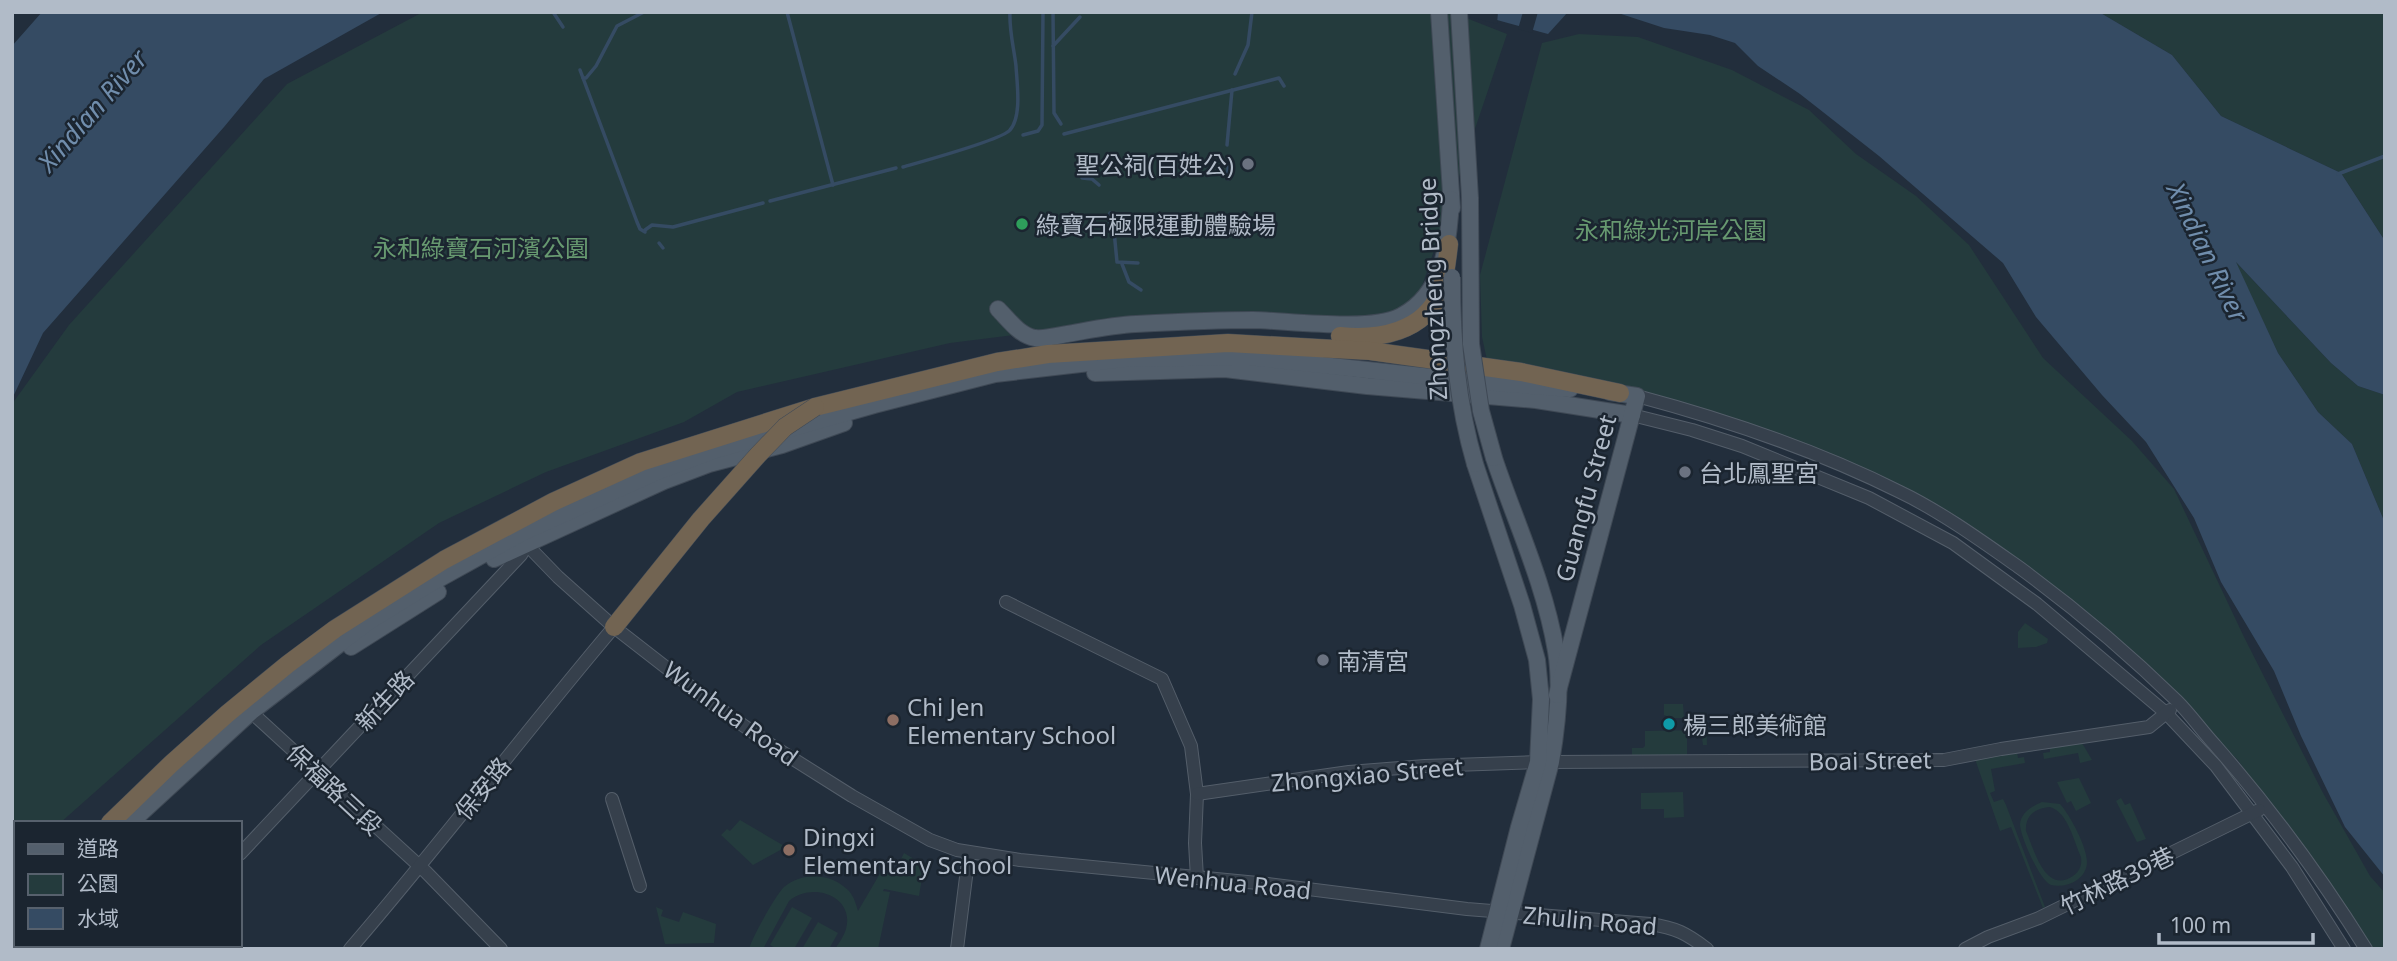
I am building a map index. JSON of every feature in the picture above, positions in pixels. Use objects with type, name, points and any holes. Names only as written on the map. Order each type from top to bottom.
[{"type":"highway","points":[[1048,355],[1101,343],[1264,334],[1380,337],[1414,323],[1430,311],[1440,294],[1446,275],[1449,244]]},
{"type":"highway","points":[[112,821],[226,714],[288,664],[335,629],[444,560],[553,502],[641,462],[815,407],[997,362],[1048,355],[1228,343],[1334,348],[1521,372],[1629,395]]},
{"type":"highway","points":[[614,627],[701,519],[758,455],[785,427],[815,407]]},
{"type":"main road","name":"Zhongzheng Bridge","points":[[1440,12],[1451,200],[1452,328],[1461,411],[1537,660],[1545,762]]},
{"type":"main road","name":"Zhongzheng Bridge","points":[[1459,12],[1470,198],[1471,344],[1481,411],[1494,458],[1543,596],[1556,654],[1557,695]]},
{"type":"main road","points":[[998,309],[1019,331],[1035,338],[1127,324],[1253,320],[1357,324],[1387,322],[1402,316],[1419,304],[1430,291],[1449,244],[1451,200]]},
{"type":"main road","points":[[132,821],[255,715],[348,649],[482,564],[525,539],[664,481],[779,439],[983,385],[1115,371],[1225,369],[1367,386],[1629,395]]},
{"type":"main road","points":[[1500,390],[1632,415]]},
{"type":"main road","name":"Guangfu Street","points":[[1557,695],[1632,415],[1629,395]]},
{"type":"main road","points":[[1543,596],[1561,611],[1578,612]]},
{"type":"main road","points":[[1488,949],[1503,913],[1545,762],[1555,737],[1557,695]]},
{"type":"main road","points":[[146,821],[255,715]]},
{"type":"main road","points":[[1501,949],[1503,913]]},
{"type":"street","points":[[1629,395],[1782,441],[1901,492],[1985,543],[2061,598],[2122,649],[2179,704],[2266,805],[2333,897],[2366,949]]},
{"type":"street","points":[[1632,415],[1692,429],[1785,463],[1869,498],[1953,542],[2037,604],[2166,713],[2216,766],[2254,813],[2292,867],[2344,949]]},
{"type":"street","name":"Wunhua Road","points":[[525,539],[558,577],[614,627],[771,745],[852,796],[930,840],[969,853]]},
{"type":"street","name":"新生路","points":[[242,852],[521,555],[525,539]]},
{"type":"street","points":[[1006,602],[1162,679],[1191,746],[1197,793],[1197,878]]},
{"type":"street","name":"保安路","points":[[350,949],[614,627]]},
{"type":"street","name":"Boai Street","points":[[1545,762],[1944,760],[2149,727],[2179,704]]},
{"type":"street","name":"保福路三段","points":[[255,715],[418,866],[501,949]]},
{"type":"street","name":"Zhongxiao Street","points":[[1197,793],[1349,772],[1425,766],[1545,762]]},
{"type":"street","points":[[612,799],[640,886]]},
{"type":"street","name":"竹林路39巷","points":[[1965,949],[1988,937],[2039,918],[2266,805]]},
{"type":"street","points":[[957,949],[969,853]]},
{"type":"street","name":"Wenhua Road","points":[[969,853],[1268,884],[1503,913]]},
{"type":"street","name":"Zhulin Road","points":[[1503,913],[1672,928],[1686,933],[1707,949]]},
{"type":"green space","name":"永和綠寶石河濱公園","points":[[423,12],[1451,12],[1507,34],[1423,283],[1404,327],[1096,325],[950,343],[737,392],[684,422],[546,472],[439,523],[261,645],[62,821],[14,821],[12,869],[12,404],[69,325],[287,84]]},
{"type":"green space","points":[[2099,12],[2385,12],[2385,241],[2341,173],[2221,116],[2172,55]]},
{"type":"green space","name":"永和綠光河岸公園","points":[[1579,34],[1638,37],[1732,70],[1809,110],[1856,154],[1916,196],[1969,245],[2043,358],[2132,441],[2174,489],[2244,637],[2323,793],[2370,876],[2385,893],[2385,949],[2363,949],[2238,760],[2090,618],[1907,496],[1752,428],[1487,360],[1482,337],[1480,275],[1542,43]]},
{"type":"green space","points":[[2234,260],[2331,363],[2358,386],[2385,395],[2385,523],[2352,444],[2318,412],[2278,353]]},
{"type":"green space","points":[[2025,623],[2048,639],[2047,643],[2018,648],[2018,632]]},
{"type":"green space","points":[[1664,704],[1683,704],[1684,718],[1664,715]]},
{"type":"green space","points":[[1706,712],[1707,745],[1703,745],[1702,738],[1690,736],[1687,738],[1687,757],[1632,758],[1632,748],[1645,746],[1645,731],[1701,730],[1701,718],[1692,718],[1692,713]]},
{"type":"green space","points":[[2082,743],[2092,760],[2080,763],[2078,753],[2044,759],[2043,753],[2050,752],[2050,747]]},
{"type":"green space","points":[[2017,752],[2018,758],[2024,757],[2025,763],[1991,769],[1995,791],[1990,793],[1994,802],[2003,799],[2006,805],[2045,907],[2043,908],[2011,827],[2000,831],[1975,759]]},
{"type":"green space","points":[[2079,778],[2091,803],[2076,811],[2071,801],[2067,803],[2057,782]]},
{"type":"green space","points":[[1683,792],[1684,817],[1664,818],[1664,809],[1641,809],[1641,793]]},
{"type":"green space","points":[[2121,798],[2125,805],[2130,803],[2146,839],[2137,842],[2116,801]]},
{"type":"green space","points":[[2042,802],[2060,804],[2073,823],[2086,856],[2086,867],[2081,876],[2061,886],[2047,882],[2036,867],[2021,830],[2022,816]],"holes":[[[2050,807],[2066,821],[2081,857],[2077,872],[2063,880],[2055,880],[2048,875],[2037,858],[2026,831],[2027,821],[2036,811]]]},
{"type":"green space","points":[[740,820],[786,847],[753,865],[721,835],[727,829],[730,831]]},
{"type":"green space","points":[[904,853],[924,865],[919,896],[884,889],[883,891],[890,892],[878,949],[835,949],[846,929],[844,908],[830,895],[809,892],[789,901],[763,949],[749,949],[775,899],[784,887],[792,882],[808,876],[834,881],[849,891],[858,911],[885,865],[895,871]]},
{"type":"green space","points":[[656,907],[663,910],[661,916],[679,922],[683,912],[716,924],[714,943],[665,944]]},
{"type":"green space","points":[[792,907],[812,918],[794,949],[777,949],[770,945]]},
{"type":"green space","points":[[818,922],[838,933],[829,949],[802,949]]},
{"type":"water","name":"Xindian River","points":[[42,12],[383,12],[264,79],[43,333],[12,399],[12,46]]},
{"type":"water","points":[[1468,12],[1568,12],[1548,34]]},
{"type":"water","name":"Xindian River","points":[[1615,12],[2099,12],[2172,55],[2221,116],[2341,173],[2385,241],[2385,395],[2358,386],[2331,363],[2236,262],[2278,353],[2318,412],[2352,444],[2385,523],[2385,877],[2345,827],[2301,736],[2274,671],[2221,582],[2194,518],[2146,442],[2036,317],[2003,263],[1879,156],[1800,94],[1758,66],[1735,43],[1710,35],[1664,28]]},
{"type":"pier","points":[[1465,12],[1498,12],[1497,24],[1467,16]]},
{"type":"pier","points":[[1523,12],[1538,12],[1532,33],[1518,29]]},
{"type":"waterway","points":[[553,12],[563,27]]},
{"type":"waterway","points":[[583,78],[596,66],[617,26],[644,12]]},
{"type":"waterway","points":[[787,12],[833,185]]},
{"type":"waterway","points":[[903,167],[977,145],[1010,130],[1016,117],[1018,100],[1010,12]]},
{"type":"waterway","points":[[1023,135],[1038,131],[1042,125],[1043,12]]},
{"type":"waterway","points":[[1053,12],[1054,113],[1061,124]]},
{"type":"waterway","points":[[1235,74],[1248,45],[1252,12]]},
{"type":"waterway","points":[[1053,46],[1080,17]]},
{"type":"waterway","points":[[580,70],[637,222],[645,232]]},
{"type":"waterway","points":[[1064,134],[1279,78],[1284,86]]},
{"type":"waterway","points":[[1227,145],[1232,90]]},
{"type":"waterway","points":[[2338,174],[2385,156]]},
{"type":"waterway","points":[[1228,163],[1228,179]]},
{"type":"waterway","points":[[770,201],[896,168]]},
{"type":"waterway","points":[[1082,178],[1092,179],[1099,185]]},
{"type":"waterway","points":[[645,230],[652,225],[673,227],[763,203]]},
{"type":"waterway","points":[[1110,213],[1117,262],[1138,263]]},
{"type":"waterway","points":[[659,243],[663,248]]},
{"type":"waterway","points":[[1122,264],[1129,282],[1141,290]]},
{"type":"place","name":"聖公祠(百姓公)","points":[[1248,164]]},
{"type":"place","name":"綠寶石極限運動體驗場","points":[[1022,224]]},
{"type":"place","name":"台北鳳聖宮","points":[[1685,472]]},
{"type":"place","name":"南清宮","points":[[1323,660]]},
{"type":"place","name":"Chi Jen Elementary School","points":[[893,720]]},
{"type":"place","name":"楊三郎美術館","points":[[1669,724]]},
{"type":"place","name":"Dingxi Elementary School","points":[[789,850]]}]
